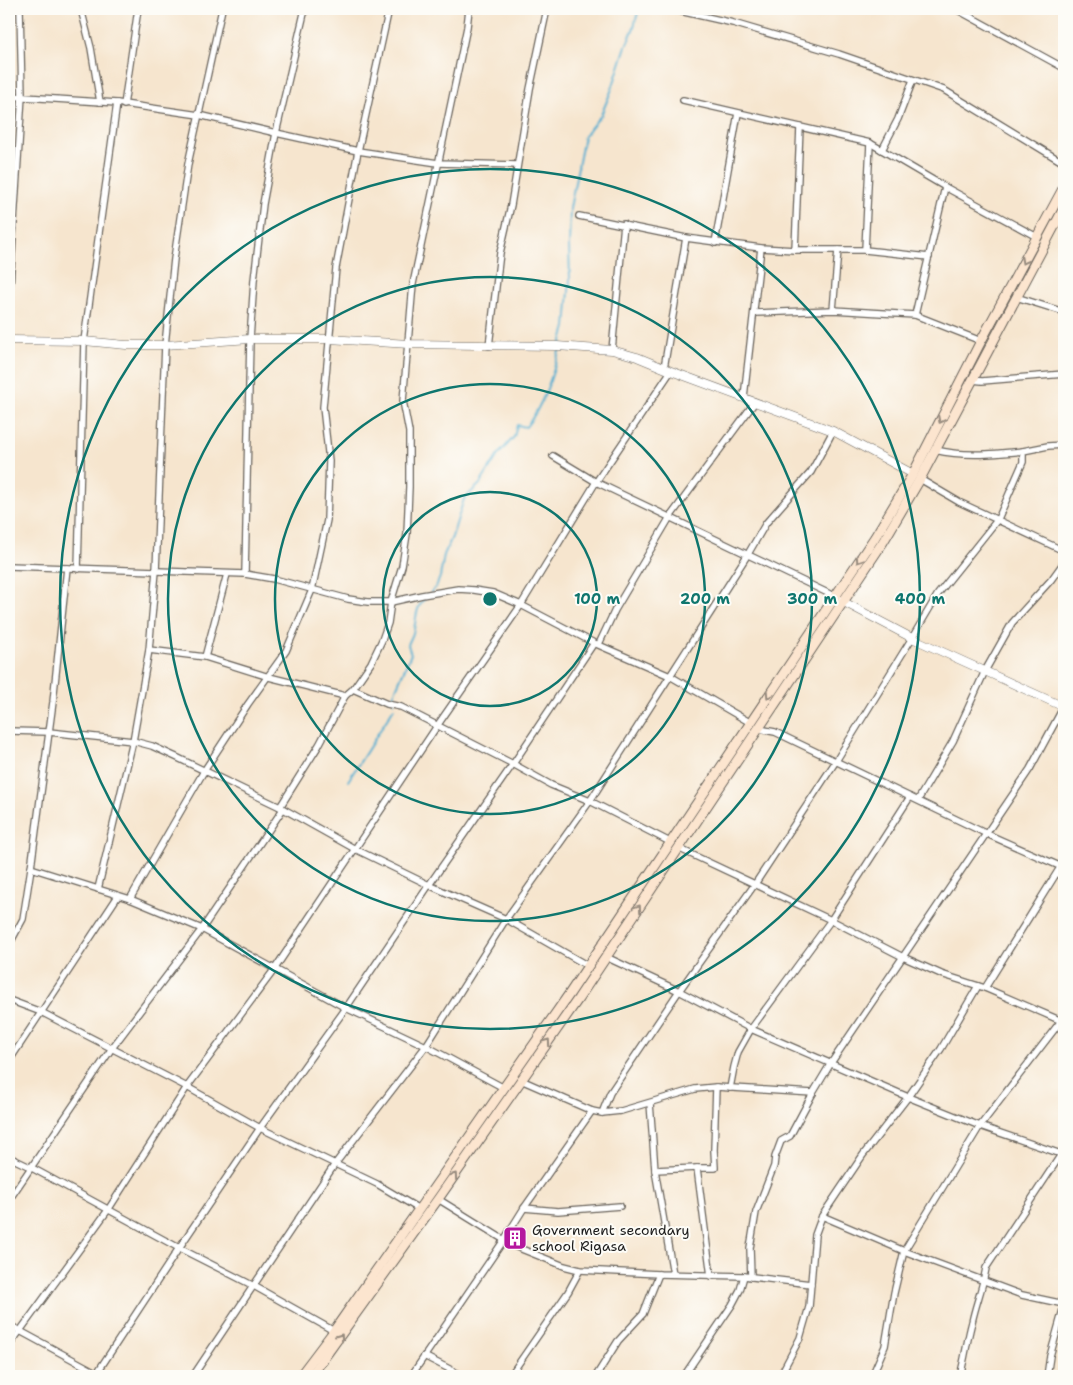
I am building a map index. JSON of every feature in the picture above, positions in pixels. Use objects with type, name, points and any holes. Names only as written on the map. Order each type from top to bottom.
[{"type":"main road","points":[[300,1376],[334,1331],[588,966],[834,596],[935,450],[981,341],[1064,187]]},
{"type":"main road","points":[[312,1376],[522,1080],[883,542],[953,406],[972,380],[1064,208]]},
{"type":"street","points":[[9,302],[22,96],[20,9]]},
{"type":"street","points":[[81,9],[91,48],[100,102]]},
{"type":"street","points":[[124,104],[138,9]]},
{"type":"street","points":[[98,890],[133,741],[148,650],[156,572],[165,345],[174,259],[188,164],[222,9]]},
{"type":"street","points":[[245,574],[250,339],[254,280],[263,204],[276,133],[305,9]]},
{"type":"street","points":[[130,899],[204,771],[286,651],[312,590],[327,520],[329,462],[323,407],[336,268],[358,151],[389,9]]},
{"type":"street","points":[[9,1200],[112,1048],[202,929],[281,808],[319,745],[345,696],[353,689],[371,663],[382,640],[402,566],[407,534],[409,432],[404,401],[413,284],[467,27],[469,9]]},
{"type":"street","points":[[489,346],[500,254],[511,205],[530,89],[547,9]]},
{"type":"street","points":[[671,9],[733,23],[830,51],[944,90],[1064,163]]},
{"type":"street","points":[[957,9],[1064,68]]},
{"type":"street","points":[[882,150],[898,119],[912,80]]},
{"type":"street","points":[[9,96],[124,104],[200,115],[358,151],[438,163],[517,165]]},
{"type":"street","points":[[683,100],[870,143],[945,187],[1037,237]]},
{"type":"street","points":[[78,569],[84,341],[117,104]]},
{"type":"street","points":[[715,242],[738,114]]},
{"type":"street","points":[[795,250],[800,127]]},
{"type":"street","points":[[864,250],[870,143]]},
{"type":"street","points":[[915,315],[945,187]]},
{"type":"street","points":[[579,216],[686,238],[761,248],[864,250],[929,257]]},
{"type":"street","points":[[612,350],[624,224]]},
{"type":"street","points":[[9,1346],[108,1210],[187,1087],[274,970],[436,726],[521,605],[667,369],[686,238]]},
{"type":"street","points":[[744,398],[761,248]]},
{"type":"street","points":[[833,310],[838,250]]},
{"type":"street","points":[[1016,297],[1064,312]]},
{"type":"street","points":[[754,313],[833,310],[915,315],[981,341]]},
{"type":"street","points":[[9,340],[165,345],[250,339],[329,339],[409,344],[557,346],[612,350],[637,357],[833,431],[958,502],[1064,550]]},
{"type":"street","points":[[972,380],[1064,374]]},
{"type":"street","points":[[9,1325],[99,1375],[179,1248],[260,1128],[346,1008],[597,643],[670,517],[755,402]]},
{"type":"street","points":[[193,1376],[335,1164],[426,1046],[506,919],[590,801],[766,523],[811,472],[833,431]]},
{"type":"street","points":[[935,450],[953,454],[988,455],[1064,445]]},
{"type":"street","points":[[602,1113],[610,1093],[679,991],[756,884],[836,761],[938,594],[998,519],[1023,462],[1023,451]]},
{"type":"street","points":[[553,456],[596,482],[834,596],[912,638],[1064,707],[1030,769],[831,1063],[790,1136],[781,1141],[774,1166],[756,1212],[750,1248],[751,1277]]},
{"type":"street","points":[[918,800],[953,741],[985,671],[1012,623],[1051,580],[1064,562]]},
{"type":"street","points":[[9,566],[245,574],[274,579],[348,600],[368,602],[391,602],[458,589],[493,593],[670,676],[751,723]]},
{"type":"street","points":[[9,945],[23,919],[31,868],[57,673],[68,568]]},
{"type":"street","points":[[205,657],[227,574]]},
{"type":"street","points":[[148,650],[205,657],[269,677],[345,696]]},
{"type":"street","points":[[353,689],[387,704],[401,707],[551,785],[590,801],[670,842]]},
{"type":"street","points":[[759,728],[775,732],[987,834],[1062,867],[985,988]]},
{"type":"street","points":[[9,731],[49,732],[133,741],[152,746],[281,808],[355,849],[429,885],[506,919],[588,966]]},
{"type":"street","points":[[730,1088],[738,1052],[751,1029],[831,920],[910,797]]},
{"type":"street","points":[[678,848],[941,974],[985,988],[1063,1020],[980,1126],[904,1250],[885,1346],[872,1376]]},
{"type":"street","points":[[31,868],[130,899],[202,929],[346,1008],[426,1046],[504,1088]]},
{"type":"street","points":[[9,1061],[118,896]]},
{"type":"street","points":[[606,957],[679,991],[751,1029],[908,1097],[980,1126],[1063,1153],[986,1268],[960,1376]]},
{"type":"street","points":[[780,1376],[800,1338],[809,1307],[815,1235],[822,1216],[941,1049],[978,986]]},
{"type":"street","points":[[9,1000],[42,1012],[187,1087],[260,1128],[377,1184],[419,1209]]},
{"type":"street","points":[[522,1080],[592,1111],[602,1113],[622,1111],[695,1089],[716,1087],[813,1092]]},
{"type":"street","points":[[655,1170],[715,1168],[716,1087]]},
{"type":"street","points":[[650,1103],[655,1170],[673,1274]]},
{"type":"street","points":[[411,1376],[592,1111]]},
{"type":"street","points":[[9,1157],[254,1286],[334,1331]]},
{"type":"street","points":[[697,1168],[711,1276]]},
{"type":"street","points":[[438,1199],[514,1246],[564,1266],[580,1270],[744,1276],[811,1284]]},
{"type":"street","points":[[524,1208],[558,1211],[620,1206]]},
{"type":"street","points":[[822,1216],[1022,1295],[1064,1305],[1046,1376]]},
{"type":"street","points":[[510,1376],[568,1292],[580,1270]]},
{"type":"street","points":[[596,1376],[618,1341],[643,1314],[660,1274]]},
{"type":"street","points":[[684,1376],[732,1305],[740,1290],[744,1276]]},
{"type":"street","points":[[424,1356],[463,1376]]},
{"type":"waterway","points":[[561,344],[566,327],[570,279],[570,208],[584,136],[601,115],[612,89],[639,9]]},
{"type":"waterway","points":[[431,592],[436,587],[440,577],[444,555],[464,499],[480,484],[498,455],[514,437],[517,425],[526,427],[538,409],[547,389],[560,348]]},
{"type":"waterway","points":[[394,703],[393,696],[411,654],[408,645],[413,633],[418,609],[428,595]]},
{"type":"waterway","points":[[348,781],[394,708]]},
{"type":"place","name":"Government secondary school Rigasa","points":[[515,1238]]}]
